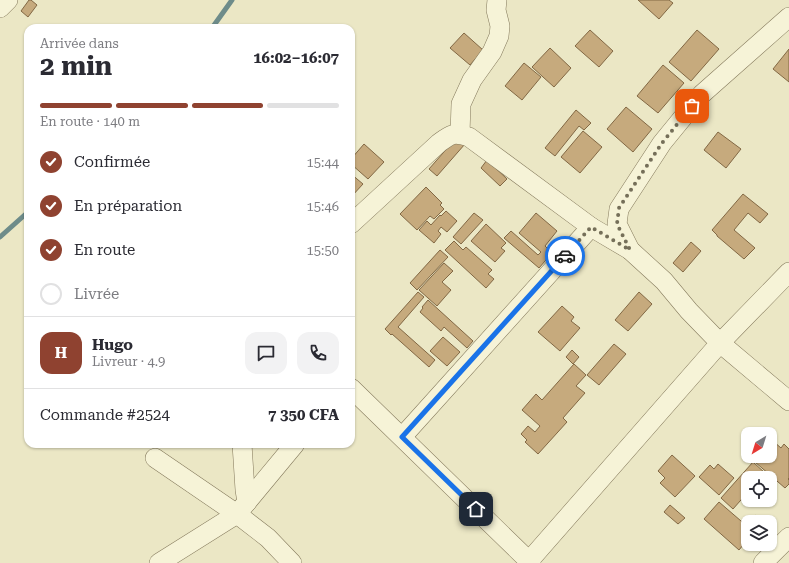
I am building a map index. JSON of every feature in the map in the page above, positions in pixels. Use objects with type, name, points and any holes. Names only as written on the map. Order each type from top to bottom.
[{"type":"street","points":[[0,8],[8,0]]},
{"type":"street","points":[[460,134],[461,104],[472,80],[492,52],[500,36],[500,26],[496,10],[497,0]]},
{"type":"street","points":[[630,250],[617,224],[619,208],[662,143],[702,94],[789,17]]},
{"type":"street","points":[[355,220],[439,143],[451,134],[460,134],[469,137],[591,227],[630,250],[664,281],[689,311],[720,343],[789,401]]},
{"type":"street","points":[[402,437],[591,227]]},
{"type":"street","points":[[355,392],[530,562],[720,343],[789,272]]},
{"type":"street","points":[[242,448],[245,490],[242,508]]},
{"type":"street","points":[[159,563],[242,508],[292,448]]},
{"type":"street","points":[[155,458],[242,508],[292,563]]},
{"type":"street","points":[[764,563],[789,537]]},
{"type":"building","points":[[29,0],[37,5],[28,17],[21,11]]},
{"type":"building","points":[[638,0],[669,0],[673,3],[659,19]]},
{"type":"building","points":[[590,30],[613,51],[599,67],[575,46]]},
{"type":"building","points":[[697,30],[719,49],[691,81],[669,62]]},
{"type":"building","points":[[464,33],[483,50],[470,65],[450,48]]},
{"type":"building","points":[[550,48],[571,68],[554,87],[532,67]]},
{"type":"building","points":[[789,49],[789,82],[773,69]]},
{"type":"building","points":[[524,63],[541,77],[522,100],[505,86]]},
{"type":"building","points":[[663,65],[684,83],[658,113],[637,96]]},
{"type":"building","points":[[626,107],[652,129],[633,152],[607,129]]},
{"type":"building","points":[[576,110],[591,123],[584,130],[579,126],[555,156],[545,148]]},
{"type":"building","points":[[583,131],[602,147],[580,173],[561,157]]},
{"type":"building","points":[[718,132],[741,149],[726,168],[704,150]]},
{"type":"building","points":[[457,137],[465,144],[437,176],[429,169]]},
{"type":"building","points":[[364,144],[384,162],[368,179],[355,168],[355,154]]},
{"type":"building","points":[[487,160],[507,179],[500,186],[481,168]]},
{"type":"building","points":[[355,177],[363,184],[355,193]]},
{"type":"building","points":[[426,187],[442,203],[440,205],[444,209],[434,219],[430,216],[417,230],[400,214]]},
{"type":"building","points":[[743,194],[768,214],[760,223],[748,213],[734,230],[755,248],[744,259],[712,230]]},
{"type":"building","points":[[446,211],[457,221],[447,232],[441,227],[438,231],[441,234],[434,243],[419,230],[427,221],[431,225]]},
{"type":"building","points":[[474,213],[483,220],[461,244],[453,237]]},
{"type":"building","points":[[536,213],[557,231],[545,246],[552,253],[539,268],[504,238],[511,231],[538,255],[541,252],[519,233]]},
{"type":"building","points":[[486,224],[506,243],[501,248],[505,251],[495,262],[471,241]]},
{"type":"building","points":[[454,241],[463,250],[466,247],[492,270],[488,274],[494,279],[486,288],[445,250]]},
{"type":"building","points":[[691,242],[701,251],[683,272],[673,263]]},
{"type":"building","points":[[440,250],[448,257],[417,290],[410,283]]},
{"type":"building","points":[[444,263],[453,271],[442,282],[451,290],[437,306],[419,290]]},
{"type":"building","points":[[418,292],[424,297],[398,327],[435,360],[429,367],[385,329]]},
{"type":"building","points":[[639,292],[652,304],[628,331],[615,320]]},
{"type":"building","points":[[428,300],[473,341],[467,348],[444,327],[441,331],[420,312]]},
{"type":"building","points":[[562,306],[574,317],[571,321],[580,328],[560,351],[538,332]]},
{"type":"building","points":[[443,337],[460,352],[447,366],[430,351]]},
{"type":"building","points":[[614,344],[626,354],[599,385],[587,375]]},
{"type":"building","points":[[572,350],[579,357],[573,364],[566,357]]},
{"type":"building","points":[[574,364],[586,375],[576,386],[585,393],[563,418],[567,422],[538,454],[525,442],[527,440],[521,434],[528,426],[535,432],[540,426],[522,410],[536,394],[542,400]]},
{"type":"building","points":[[777,444],[781,448],[784,444],[789,449],[789,484],[785,488],[777,481],[777,471],[765,471],[756,463],[777,463]]},
{"type":"building","points":[[672,455],[695,476],[675,497],[660,483],[665,478],[658,471]]},
{"type":"building","points":[[752,463],[754,463],[763,471],[745,471]]},
{"type":"building","points":[[718,464],[734,478],[719,495],[699,477],[710,465],[714,469]]},
{"type":"building","points":[[741,476],[741,500],[733,509],[721,498]]},
{"type":"building","points":[[719,502],[741,521],[741,548],[739,550],[704,519]]},
{"type":"building","points":[[670,505],[685,518],[678,524],[664,512]]},
{"type":"waterway","points":[[215,24],[232,0]]},
{"type":"waterway","points":[[0,237],[24,216]]},
{"type":"way so far","points":[[565,256],[591,227],[630,250],[617,224],[619,208],[662,143],[692,106]]},
{"type":"route","points":[[476,509],[402,437],[565,256]]}]
